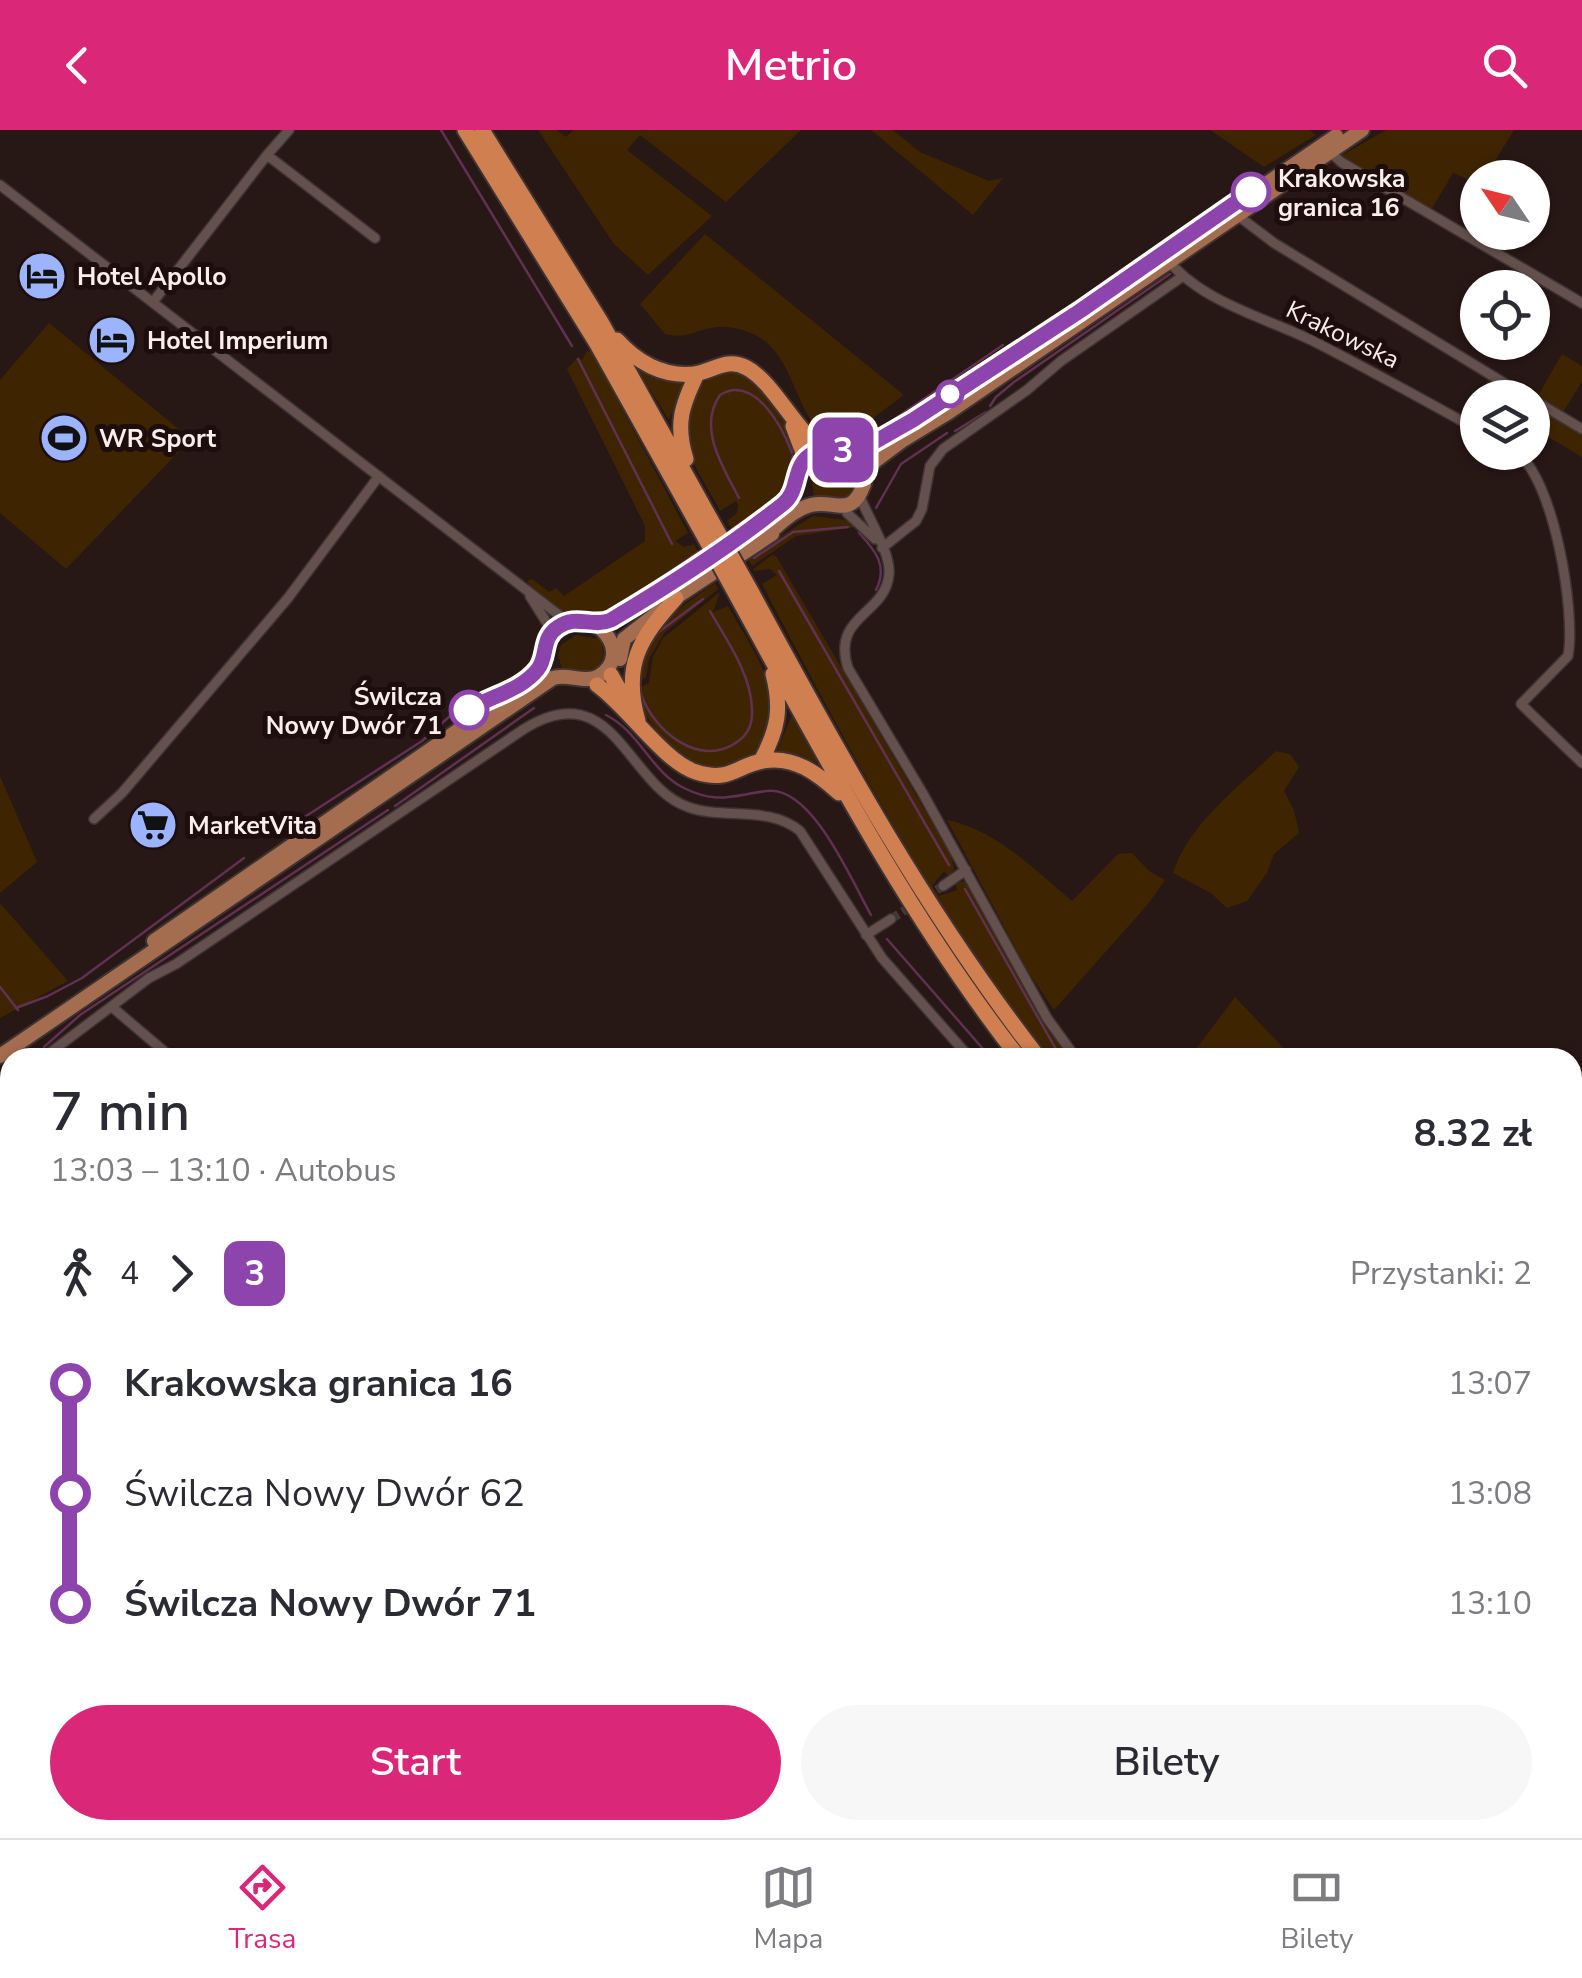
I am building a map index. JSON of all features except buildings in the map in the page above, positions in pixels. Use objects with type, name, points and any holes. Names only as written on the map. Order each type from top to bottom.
[{"type":"highway","points":[[465,130],[598,344],[926,899],[1032,1048]]},
{"type":"highway","points":[[482,130],[601,322],[698,496]]},
{"type":"highway","points":[[601,322],[625,349],[649,366],[697,374],[720,364],[746,368],[762,379],[790,418],[822,449]]},
{"type":"highway","points":[[697,374],[682,406],[679,430],[705,524]]},
{"type":"highway","points":[[790,418],[806,463]]},
{"type":"highway","points":[[638,721],[632,677],[635,656],[670,596]]},
{"type":"highway","points":[[745,597],[769,656],[850,802],[912,906],[1012,1048]]},
{"type":"highway","points":[[761,761],[780,716],[769,656]]},
{"type":"highway","points":[[605,676],[670,757],[696,772],[731,774],[761,761],[786,762],[808,768],[850,802]]},
{"type":"main road","points":[[1166,258],[1237,216],[1346,130]]},
{"type":"main road","points":[[806,463],[827,456],[856,461],[917,425],[1327,148],[1362,130]]},
{"type":"main road","points":[[806,463],[804,476],[811,502],[834,516],[848,514],[870,490],[876,466],[917,425]]},
{"type":"main road","points":[[553,636],[550,652],[558,675],[579,686],[605,676],[618,666],[624,639],[790,498],[798,468],[822,449],[835,448],[856,461],[864,484],[861,499]]},
{"type":"main road","points":[[746,532],[793,504],[811,502],[842,508],[861,499]]},
{"type":"main road","points":[[553,636],[573,628],[605,633],[764,538],[811,502]]},
{"type":"main road","points":[[12,1048],[502,707],[536,671],[553,636],[568,622],[585,620],[605,633],[612,654],[605,676]]},
{"type":"main road","points":[[0,1045],[502,707],[558,675]]},
{"type":"street","points":[[153,302],[289,130]]},
{"type":"street","points":[[1327,148],[1342,162],[1582,303]]},
{"type":"street","points":[[267,156],[375,238]]},
{"type":"street","points":[[0,184],[568,622]]},
{"type":"street","points":[[1237,216],[1274,243],[1501,380]]},
{"type":"street","name":"Krakowska","points":[[1166,258],[1185,278],[1236,308],[1312,341],[1460,420]]},
{"type":"street","points":[[881,545],[916,521],[930,466],[943,449],[1027,390],[1060,361],[1185,278]]},
{"type":"street","points":[[1550,410],[1582,429]]},
{"type":"street","points":[[1532,470],[1552,524],[1568,604],[1570,648],[1560,666],[1522,704],[1582,763]]},
{"type":"street","points":[[94,818],[122,792],[288,598],[379,476]]},
{"type":"street","points":[[861,499],[889,570],[886,586],[849,630],[845,660],[1048,1018],[1069,1048]]},
{"type":"street","points":[[848,514],[881,545]]},
{"type":"street","points":[[525,590],[553,636]]},
{"type":"street","points":[[57,1048],[158,973],[524,729],[560,715],[582,717],[606,728],[660,789],[683,806],[770,817],[794,826],[811,845],[882,958],[961,1048]]},
{"type":"street","points":[[943,886],[966,870]]},
{"type":"street","points":[[866,935],[891,919]]},
{"type":"street","points":[[147,957],[158,973]]},
{"type":"street","points":[[112,1007],[160,1048]]},
{"type":"shaded area","points":[[538,130],[557,130],[566,137],[573,130],[801,130],[726,202],[640,135],[627,150],[712,216],[648,275],[614,244]]},
{"type":"shaded area","points":[[871,130],[893,130],[920,152],[989,181],[1003,178],[973,215]]},
{"type":"shaded area","points":[[1210,130],[1310,130],[1316,135],[1264,167]]},
{"type":"shaded area","points":[[1386,130],[1514,130],[1495,160],[1460,160],[1460,176],[1453,173],[1431,210],[1341,156]]},
{"type":"shaded area","points":[[705,234],[904,395],[847,437],[821,435],[778,355],[758,337],[727,327],[665,334],[640,304]]},
{"type":"shaded area","points":[[49,323],[191,439],[66,569],[0,513],[0,380]]},
{"type":"shaded area","points":[[587,351],[592,352],[688,533],[675,541],[684,547],[694,544],[701,557],[606,618],[567,615],[527,581],[532,579],[549,592],[556,588],[564,596],[645,541],[645,526],[567,369],[578,357],[582,360]]},
{"type":"shaded area","points":[[1562,354],[1582,366],[1582,381],[1562,414],[1550,407],[1550,380],[1547,380]]},
{"type":"shaded area","points":[[637,369],[650,377],[686,381],[669,420]]},
{"type":"shaded area","points":[[732,371],[764,392],[798,449],[787,496],[734,533],[727,521],[737,513],[738,505],[736,501],[720,511],[693,461],[684,432],[687,411],[696,391],[711,377]]},
{"type":"shaded area","points":[[1550,414],[1582,433],[1582,457],[1550,438]]},
{"type":"shaded area","points":[[827,464],[853,467],[857,481],[847,497],[814,496],[811,477]]},
{"type":"shaded area","points":[[813,516],[845,520],[855,527],[796,536],[752,566],[747,557]]},
{"type":"shaded area","points":[[776,556],[951,855],[954,870],[948,876],[944,871],[932,886],[939,896],[957,890],[955,883],[966,881],[1063,1048],[1043,1048],[968,945],[895,828],[762,584],[777,575],[770,569],[753,569]]},
{"type":"shaded area","points":[[715,583],[718,589],[664,633],[649,659],[646,678],[635,682],[638,664],[652,636],[674,613]]},
{"type":"shaded area","points":[[720,592],[713,612],[728,606],[763,670],[774,712],[755,752],[718,767],[702,765],[672,747],[649,720],[636,689],[649,683],[653,657],[663,638]]},
{"type":"shaded area","points":[[576,635],[601,639],[604,657],[596,667],[562,668],[558,656],[561,645]]},
{"type":"shaded area","points":[[792,715],[819,764],[800,755],[776,753]]},
{"type":"shaded area","points":[[1276,751],[1290,754],[1299,767],[1284,791],[1294,810],[1299,833],[1274,854],[1267,873],[1247,901],[1227,908],[1211,893],[1173,873],[1203,822]]},
{"type":"shaded area","points":[[0,776],[37,862],[0,893]]},
{"type":"shaded area","points":[[947,820],[998,841],[1072,901],[1118,854],[1132,853],[1149,871],[1165,880],[1054,1010],[1029,973]]},
{"type":"shaded area","points":[[0,903],[68,981],[0,1018]]},
{"type":"shaded area","points":[[1235,997],[1283,1048],[1197,1048]]},
{"type":"waterway","points":[[441,130],[572,346]]},
{"type":"waterway","points":[[990,406],[1014,382],[1170,274]]},
{"type":"waterway","points":[[832,440],[853,444],[862,441],[1003,345]]},
{"type":"waterway","points":[[578,359],[672,544]]},
{"type":"waterway","points":[[739,498],[712,434],[711,421],[720,395],[732,390],[755,397],[774,417],[792,453]]},
{"type":"waterway","points":[[955,431],[986,412]]},
{"type":"waterway","points":[[876,508],[901,464],[947,433]]},
{"type":"waterway","points":[[728,532],[782,494],[793,456]]},
{"type":"waterway","points":[[754,558],[793,532],[848,527]]},
{"type":"waterway","points":[[859,533],[878,559],[881,574],[876,590]]},
{"type":"waterway","points":[[629,600],[704,548]]},
{"type":"waterway","points":[[779,571],[949,865]]},
{"type":"waterway","points":[[656,634],[703,599]]},
{"type":"waterway","points":[[641,694],[667,732],[693,748],[722,749],[745,735],[752,714],[751,696],[737,658],[710,611]]},
{"type":"waterway","points":[[283,831],[422,741],[469,699]]},
{"type":"waterway","points":[[395,806],[534,708]]},
{"type":"waterway","points":[[606,715],[628,731],[663,772],[684,788],[716,797],[784,793],[800,803],[829,838],[871,915]]},
{"type":"waterway","points":[[44,1047],[80,1015],[388,810]]},
{"type":"waterway","points":[[16,1008],[82,978],[244,858]]},
{"type":"waterway","points":[[965,889],[1055,1048]]},
{"type":"waterway","points":[[887,939],[982,1048]]},
{"type":"waterway","points":[[0,987],[18,1010]]},
{"type":"tunnel","points":[[891,919],[943,886]]},
{"type":"bus line","name":"3","points":[[469,710],[511,690],[536,671],[547,638],[558,626],[578,620],[598,625],[611,620],[664,588],[786,502],[805,458],[830,448],[848,454],[857,452],[913,420],[1080,311],[1251,192]]},
{"type":"place","name":"Krakowska granica 16","points":[[1251,192]]},
{"type":"place","name":"Hotel Apollo","points":[[42,276]]},
{"type":"place","name":"Hotel Imperium","points":[[112,340]]},
{"type":"place","name":"WR Sport","points":[[64,438]]},
{"type":"place","name":"Świlcza Nowy Dwór 71","points":[[469,710]]},
{"type":"place","name":"MarketVita","points":[[153,825]]}]
